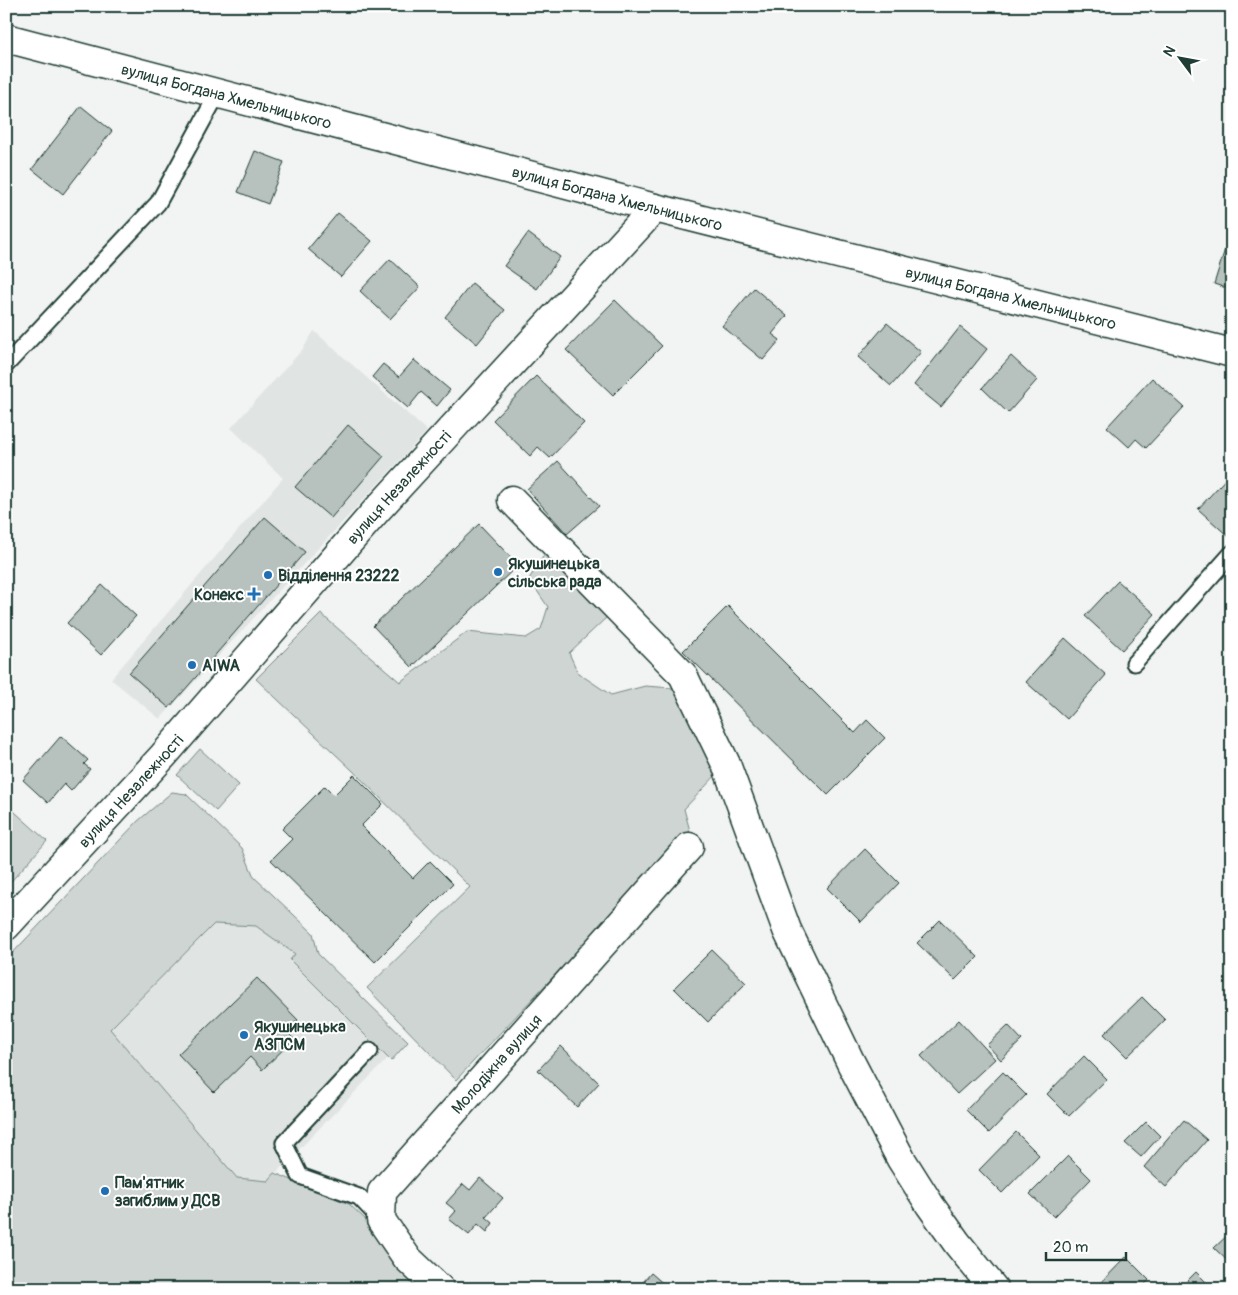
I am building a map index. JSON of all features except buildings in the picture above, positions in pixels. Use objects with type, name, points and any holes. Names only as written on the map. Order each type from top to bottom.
[{"type":"street","name":"вулиця Богдана Хмельницького","points":[[6,38],[655,208],[1232,353]]},
{"type":"street","name":"вулиця Незалежності","points":[[6,926],[162,756],[376,512],[655,208]]},
{"type":"street","points":[[512,500],[683,675],[726,764],[787,930],[850,1061],[906,1167],[957,1243],[994,1289]]},
{"type":"street","name":"Молодіжна вулиця","points":[[381,1220],[382,1192],[690,847]]},
{"type":"street","points":[[381,1220],[407,1258],[440,1289]]},
{"type":"lane","points":[[6,365],[158,203],[218,93]]},
{"type":"lane","points":[[1134,663],[1232,553]]},
{"type":"lane","points":[[370,1051],[284,1143],[300,1176],[359,1197],[381,1220]]},
{"type":"shaded area","points":[[314,331],[427,431],[160,719],[111,679],[283,478],[231,428],[303,349]]},
{"type":"shaded area","points":[[546,552],[608,616],[569,653],[578,673],[611,695],[645,686],[673,688],[686,708],[718,773],[684,809],[690,831],[456,1080],[367,988],[470,887],[351,769],[256,679],[321,614],[400,682],[467,632],[526,638],[541,629],[548,607],[529,579]]},
{"type":"shaded area","points":[[200,749],[239,785],[216,811],[177,775]]},
{"type":"shaded area","points":[[172,792],[186,794],[242,848],[254,877],[313,933],[318,954],[408,1042],[391,1061],[290,960],[295,954],[256,926],[214,924],[110,1029],[237,1178],[268,1181],[275,1173],[349,1204],[365,1219],[398,1264],[420,1284],[416,1289],[6,1289],[6,960],[138,821]]},
{"type":"shaded area","points":[[6,804],[47,841],[6,887]]},
{"type":"shaded area","points":[[214,924],[256,926],[295,954],[393,1053],[268,1181],[237,1178],[110,1029]]},
{"type":"place","name":"Якушинецька сільська рада","points":[[498,572]]},
{"type":"place","name":"Відділення 23222","points":[[268,575]]},
{"type":"place","name":"Конекс","points":[[254,594]]},
{"type":"place","name":"AIWA","points":[[192,665]]},
{"type":"place","name":"Якушинецька АЗПСМ","points":[[244,1035]]},
{"type":"place","name":"Пам'ятник загиблим у ДСВ","points":[[105,1191]]}]
